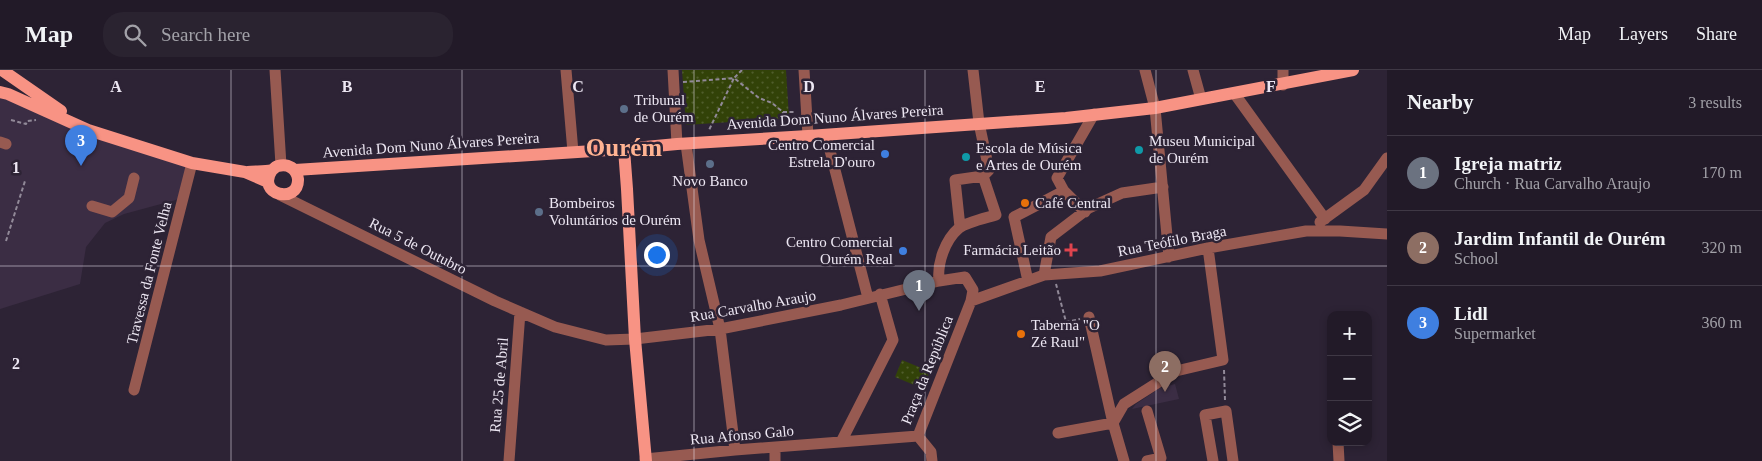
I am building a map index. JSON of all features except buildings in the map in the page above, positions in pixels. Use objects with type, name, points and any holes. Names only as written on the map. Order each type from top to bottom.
[{"type":"main road","points":[[2,70],[88,130]]},
{"type":"main road","name":"Avenida Dom Nuno Álvares Pereira","points":[[296,180],[316,169],[624,150],[1155,108],[1353,70]]},
{"type":"main road","points":[[0,92],[88,130],[192,163],[246,172],[274,172],[291,167],[296,180],[286,195],[280,195],[272,190],[274,172]]},
{"type":"main road","points":[[624,150],[635,339],[646,460]]},
{"type":"street","points":[[274,172],[275,70]]},
{"type":"street","points":[[566,70],[573,152]]},
{"type":"street","points":[[673,70],[681,144],[699,240],[720,329],[735,450]]},
{"type":"street","points":[[804,70],[808,136]]},
{"type":"street","points":[[960,227],[955,180],[983,176],[989,170],[979,123],[973,70]]},
{"type":"street","points":[[1145,70],[1155,108],[1169,257]]},
{"type":"street","points":[[1193,70],[1201,99]]},
{"type":"street","points":[[1283,70],[1283,84]]},
{"type":"street","points":[[1234,93],[1325,219]]},
{"type":"street","points":[[1085,212],[1064,191],[1057,178],[1094,114]]},
{"type":"street","points":[[826,135],[868,298]]},
{"type":"street","points":[[1306,231],[1364,190],[1387,158]]},
{"type":"street","name":"Travessa da Fonte Velha","points":[[134,390],[192,163]]},
{"type":"street","points":[[983,176],[996,215]]},
{"type":"street","points":[[92,206],[112,212],[129,198],[134,178]]},
{"type":"street","points":[[296,180],[302,205]]},
{"type":"street","points":[[1048,275],[1051,237],[1085,212],[1122,193],[1162,187]]},
{"type":"street","points":[[939,281],[938,270],[946,243],[960,227],[996,215],[1014,217],[1064,191]]},
{"type":"street","name":"Rua 5 de Outubro","points":[[280,195],[520,312]]},
{"type":"street","points":[[1014,217],[1028,281]]},
{"type":"street","points":[[1306,231],[1387,234]]},
{"type":"street","name":"Rua Teófilo Braga","points":[[971,301],[1048,275],[1100,271],[1208,248],[1306,231]]},
{"type":"street","points":[[1058,433],[1113,423],[1124,404],[1176,371],[1224,360],[1208,248]]},
{"type":"street","name":"Rua Carvalho Araujo","points":[[520,312],[555,327],[606,340],[635,339],[720,329],[841,305],[880,294],[965,277],[973,290],[971,301]]},
{"type":"street","points":[[841,442],[893,340],[880,294]]},
{"type":"street","name":"Praça da República","points":[[841,442],[918,436],[971,301]]},
{"type":"street","name":"Rua 25 de Abril","points":[[509,461],[520,312]]},
{"type":"street","points":[[1089,317],[1113,423],[1124,461]]},
{"type":"street","points":[[1147,411],[1161,458],[1147,461]]},
{"type":"street","points":[[1214,461],[1206,415],[1226,411],[1233,461]]},
{"type":"street","points":[[918,436],[931,452],[932,461]]},
{"type":"street","name":"Rua Afonso Galo","points":[[646,460],[735,450],[841,442]]},
{"type":"street","points":[[1338,446],[1339,461]]},
{"type":"street","points":[[774,447],[775,461]]},
{"type":"path","points":[[707,142],[707,132],[734,78],[742,70]]},
{"type":"path","points":[[673,82],[734,78],[759,98],[772,103],[783,112],[784,138]]},
{"type":"path","points":[[11,120],[26,124],[27,121],[39,120],[45,111]]},
{"type":"path","points":[[6,241],[25,181]]},
{"type":"path","points":[[1048,275],[1066,322],[1089,317]]},
{"type":"path","points":[[1224,360],[1226,411]]},
{"type":"shaded area","points":[[0,92],[192,163],[183,198],[124,214],[105,223],[86,247],[80,284],[0,309]]},
{"type":"shaded area","points":[[1175,384],[1179,399],[1132,409],[1136,404],[1160,388]]},
{"type":"green space","points":[[682,70],[786,70],[789,118],[686,125]]},
{"type":"green space","points":[[902,360],[931,372],[924,389],[895,377]]},
{"type":"place","name":"Tribunal de Ourém","points":[[624,109]]},
{"type":"place","name":"Museu Municipal de Ourém","points":[[1139,150]]},
{"type":"place","name":"Centro Comercial Estrela D'ouro","points":[[885,154]]},
{"type":"place","name":"Escola de Música e Artes de Ourém","points":[[966,157]]},
{"type":"place","name":"Novo Banco","points":[[710,164]]},
{"type":"place","name":"Lidl","points":[[81,166]]},
{"type":"place","name":"Café Central","points":[[1025,203]]},
{"type":"place","name":"Bombeiros Voluntários de Ourém","points":[[539,212]]},
{"type":"place","name":"Farmácia Leitão","points":[[1071,250]]},
{"type":"place","name":"Centro Comercial Ourém Real","points":[[903,251]]},
{"type":"place","name":"Igreja matriz","points":[[919,311]]},
{"type":"place","name":"Taberna \"O Zé Raul\"","points":[[1021,334]]},
{"type":"place","name":"Jardim Infantil de Ourém","points":[[1165,392]]},
{"type":"district","name":"Ourém","points":[[624,147]]}]
